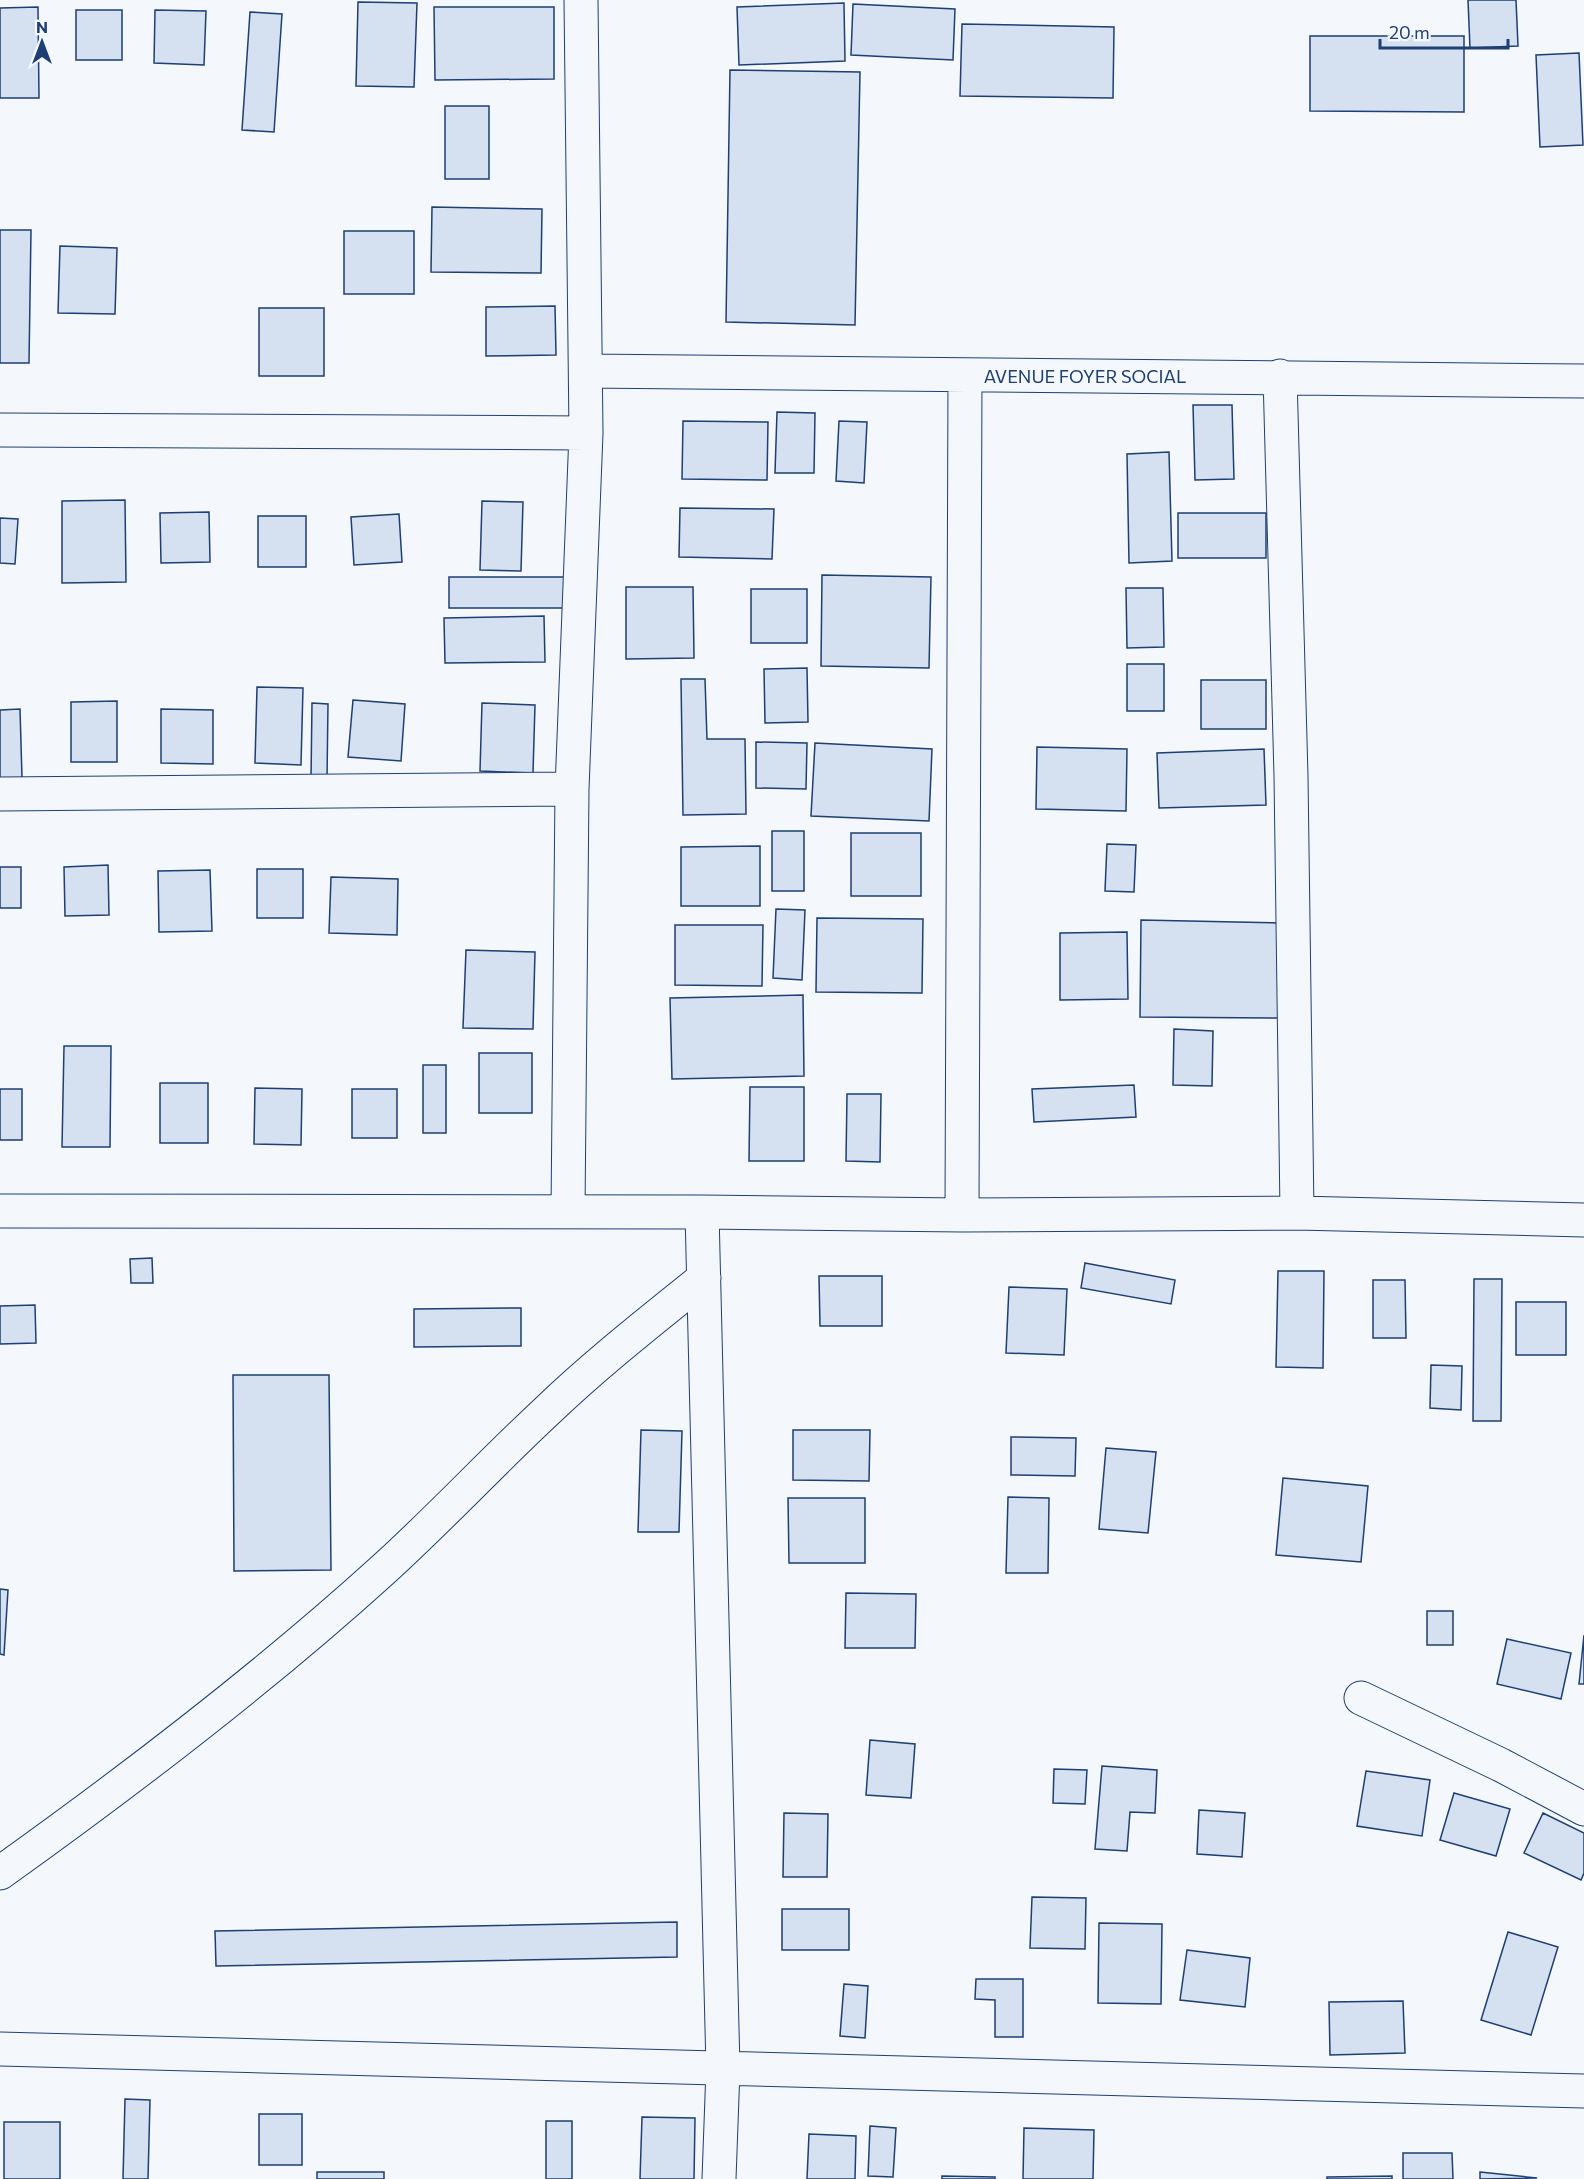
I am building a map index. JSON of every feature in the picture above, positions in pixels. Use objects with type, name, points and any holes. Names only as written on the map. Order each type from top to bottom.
[{"type":"street","points":[[568,1212],[572,789],[586,433],[581,0]]},
{"type":"street","name":"AVENUE FOYER SOCIAL","points":[[586,371],[1280,376],[1584,381]]},
{"type":"street","points":[[962,1215],[965,375]]},
{"type":"street","points":[[1280,376],[1291,776],[1296,1213]]},
{"type":"street","points":[[0,430],[586,433]]},
{"type":"street","points":[[0,794],[572,789]]},
{"type":"street","points":[[0,1211],[702,1212],[962,1215],[1296,1213],[1584,1220]]},
{"type":"street","points":[[702,1212],[723,2069],[719,2179]]},
{"type":"street","points":[[0,1873],[99,1801],[229,1701],[309,1634],[384,1569],[547,1410],[704,1278]]},
{"type":"street","points":[[1361,1698],[1501,1765],[1584,1809]]},
{"type":"street","points":[[0,2049],[1584,2091]]},
{"type":"building","points":[[1468,0],[1516,0],[1518,46],[1470,48]]},
{"type":"building","points":[[358,2],[417,3],[414,87],[356,86]]},
{"type":"building","points":[[844,3],[845,61],[739,65],[737,7]]},
{"type":"building","points":[[853,4],[955,9],[953,60],[851,55]]},
{"type":"building","points":[[38,7],[39,98],[0,98],[0,8]]},
{"type":"building","points":[[434,7],[554,7],[554,79],[435,80]]},
{"type":"building","points":[[76,10],[122,10],[122,60],[76,60]]},
{"type":"building","points":[[155,10],[206,11],[204,65],[154,63]]},
{"type":"building","points":[[250,12],[282,14],[274,132],[242,130]]},
{"type":"building","points":[[962,24],[1114,27],[1113,98],[960,96]]},
{"type":"building","points":[[1310,36],[1464,36],[1464,112],[1310,111]]},
{"type":"building","points":[[1579,53],[1583,145],[1540,147],[1536,55]]},
{"type":"building","points":[[730,70],[860,72],[855,325],[726,322]]},
{"type":"building","points":[[445,106],[489,106],[489,179],[445,179]]},
{"type":"building","points":[[432,207],[542,209],[541,273],[431,272]]},
{"type":"building","points":[[0,230],[31,230],[29,363],[0,363]]},
{"type":"building","points":[[344,231],[414,231],[414,294],[344,294]]},
{"type":"building","points":[[60,246],[117,248],[115,314],[58,313]]},
{"type":"building","points":[[555,306],[556,355],[486,356],[486,307]]},
{"type":"building","points":[[259,308],[324,308],[324,376],[259,376]]},
{"type":"building","points":[[1193,405],[1232,405],[1234,479],[1195,480]]},
{"type":"building","points":[[777,412],[815,413],[814,473],[775,473]]},
{"type":"building","points":[[683,421],[768,422],[767,480],[682,479]]},
{"type":"building","points":[[839,421],[867,422],[864,483],[836,481]]},
{"type":"building","points":[[1169,452],[1172,561],[1129,563],[1127,454]]},
{"type":"building","points":[[125,500],[126,582],[62,583],[62,501]]},
{"type":"building","points":[[482,501],[523,502],[521,571],[480,570]]},
{"type":"building","points":[[680,508],[774,509],[772,559],[679,557]]},
{"type":"building","points":[[209,512],[210,562],[161,563],[160,513]]},
{"type":"building","points":[[1178,513],[1266,513],[1266,558],[1178,558]]},
{"type":"building","points":[[399,514],[402,562],[354,565],[351,517]]},
{"type":"building","points":[[258,516],[306,516],[306,567],[258,567]]},
{"type":"building","points":[[0,518],[18,519],[15,564],[0,563]]},
{"type":"building","points":[[822,575],[931,577],[929,668],[821,666]]},
{"type":"building","points":[[449,577],[568,577],[568,608],[449,608]]},
{"type":"building","points":[[626,587],[693,587],[694,658],[626,659]]},
{"type":"building","points":[[1126,588],[1163,588],[1164,647],[1127,648]]},
{"type":"building","points":[[751,589],[807,589],[807,643],[751,643]]},
{"type":"building","points":[[544,616],[545,662],[445,663],[444,618]]},
{"type":"building","points":[[1127,664],[1164,664],[1164,711],[1127,711]]},
{"type":"building","points":[[807,668],[808,722],[765,723],[764,669]]},
{"type":"building","points":[[681,679],[705,679],[707,739],[745,739],[746,814],[683,815]]},
{"type":"building","points":[[1201,680],[1266,680],[1266,729],[1201,729]]},
{"type":"building","points":[[257,687],[303,688],[301,765],[255,763]]},
{"type":"building","points":[[353,700],[405,704],[401,761],[348,757]]},
{"type":"building","points":[[117,701],[117,762],[71,762],[71,702]]},
{"type":"building","points":[[312,703],[328,704],[327,780],[311,780]]},
{"type":"building","points":[[482,703],[535,705],[533,773],[480,771]]},
{"type":"building","points":[[20,709],[22,778],[0,779],[0,710]]},
{"type":"building","points":[[161,709],[213,710],[213,764],[161,763]]},
{"type":"building","points":[[756,742],[807,743],[806,789],[756,788]]},
{"type":"building","points":[[815,743],[932,749],[929,821],[811,816]]},
{"type":"building","points":[[1037,747],[1127,749],[1126,811],[1036,809]]},
{"type":"building","points":[[1264,749],[1266,805],[1159,808],[1157,753]]},
{"type":"building","points":[[772,831],[804,831],[804,891],[772,891]]},
{"type":"building","points":[[851,833],[921,833],[921,896],[851,896]]},
{"type":"building","points":[[1107,844],[1136,845],[1134,892],[1105,891]]},
{"type":"building","points":[[760,846],[760,906],[681,906],[681,847]]},
{"type":"building","points":[[108,865],[109,915],[65,916],[64,867]]},
{"type":"building","points":[[0,867],[21,867],[21,908],[0,908]]},
{"type":"building","points":[[257,869],[303,869],[303,918],[257,918]]},
{"type":"building","points":[[210,870],[212,931],[159,932],[158,871]]},
{"type":"building","points":[[331,877],[398,879],[397,935],[329,933]]},
{"type":"building","points":[[776,909],[805,910],[802,980],[773,978]]},
{"type":"building","points":[[817,918],[923,919],[922,993],[816,992]]},
{"type":"building","points":[[1141,920],[1280,923],[1279,1018],[1140,1017]]},
{"type":"building","points":[[675,925],[763,925],[762,986],[675,985]]},
{"type":"building","points":[[1127,932],[1128,999],[1060,1000],[1060,933]]},
{"type":"building","points":[[466,950],[535,952],[533,1029],[463,1028]]},
{"type":"building","points":[[803,995],[804,1076],[672,1079],[670,998]]},
{"type":"building","points":[[1174,1029],[1213,1031],[1212,1086],[1173,1085]]},
{"type":"building","points":[[64,1046],[111,1046],[110,1147],[62,1147]]},
{"type":"building","points":[[479,1053],[532,1053],[532,1113],[479,1113]]},
{"type":"building","points":[[423,1065],[446,1065],[446,1133],[423,1133]]},
{"type":"building","points":[[160,1083],[208,1083],[208,1143],[160,1143]]},
{"type":"building","points":[[1134,1085],[1136,1117],[1034,1122],[1032,1089]]},
{"type":"building","points":[[750,1087],[804,1087],[804,1161],[749,1161]]},
{"type":"building","points":[[255,1088],[302,1089],[301,1145],[254,1144]]},
{"type":"building","points":[[0,1089],[22,1089],[22,1140],[0,1140]]},
{"type":"building","points":[[352,1089],[397,1089],[397,1138],[352,1138]]},
{"type":"building","points":[[847,1094],[881,1094],[880,1162],[846,1161]]},
{"type":"building","points":[[152,1258],[153,1283],[131,1283],[130,1259]]},
{"type":"building","points":[[1085,1263],[1175,1280],[1171,1304],[1081,1288]]},
{"type":"building","points":[[1278,1271],[1324,1271],[1323,1368],[1276,1367]]},
{"type":"building","points":[[819,1276],[882,1276],[882,1326],[820,1326]]},
{"type":"building","points":[[1474,1279],[1502,1279],[1501,1421],[1473,1421]]},
{"type":"building","points":[[1373,1280],[1405,1280],[1406,1338],[1373,1338]]},
{"type":"building","points":[[1009,1287],[1067,1289],[1064,1355],[1006,1353]]},
{"type":"building","points":[[1516,1302],[1566,1302],[1566,1355],[1516,1355]]},
{"type":"building","points":[[35,1305],[36,1343],[0,1344],[0,1306]]},
{"type":"building","points":[[521,1308],[521,1346],[414,1347],[414,1309]]},
{"type":"building","points":[[1431,1365],[1462,1366],[1461,1410],[1430,1408]]},
{"type":"building","points":[[233,1375],[329,1375],[331,1570],[234,1571]]},
{"type":"building","points":[[641,1430],[682,1431],[679,1532],[638,1532]]},
{"type":"building","points":[[793,1430],[870,1430],[869,1481],[793,1480]]},
{"type":"building","points":[[1011,1437],[1076,1438],[1075,1476],[1011,1475]]},
{"type":"building","points":[[1106,1448],[1156,1452],[1148,1533],[1099,1529]]},
{"type":"building","points":[[1283,1478],[1368,1486],[1361,1562],[1276,1555]]},
{"type":"building","points":[[1008,1497],[1049,1498],[1048,1573],[1006,1573]]},
{"type":"building","points":[[788,1498],[865,1498],[865,1563],[789,1563]]},
{"type":"building","points":[[0,1589],[8,1590],[4,1655],[0,1654]]},
{"type":"building","points":[[846,1593],[916,1594],[915,1648],[845,1648]]},
{"type":"building","points":[[1427,1611],[1453,1611],[1453,1645],[1427,1645]]},
{"type":"building","points":[[1584,1635],[1584,1684],[1579,1684]]},
{"type":"building","points":[[1507,1639],[1571,1653],[1561,1699],[1497,1684]]},
{"type":"building","points":[[870,1740],[915,1744],[911,1798],[866,1795]]},
{"type":"building","points":[[1102,1766],[1157,1770],[1155,1813],[1130,1812],[1127,1851],[1095,1849]]},
{"type":"building","points":[[1054,1769],[1087,1770],[1085,1804],[1053,1803]]},
{"type":"building","points":[[1366,1771],[1430,1780],[1422,1836],[1357,1826]]},
{"type":"building","points":[[1454,1793],[1510,1809],[1496,1856],[1440,1840]]},
{"type":"building","points":[[1199,1810],[1245,1813],[1242,1857],[1197,1854]]},
{"type":"building","points":[[784,1813],[828,1814],[827,1877],[783,1877]]},
{"type":"building","points":[[1543,1813],[1584,1833],[1584,1873],[1581,1880],[1524,1853]]},
{"type":"building","points":[[1032,1897],[1086,1898],[1085,1949],[1030,1948]]},
{"type":"building","points":[[782,1909],[849,1909],[849,1950],[782,1950]]},
{"type":"building","points":[[677,1922],[677,1957],[216,1966],[215,1931]]},
{"type":"building","points":[[1099,1923],[1162,1924],[1161,2004],[1098,2003]]},
{"type":"building","points":[[1508,1932],[1558,1947],[1531,2035],[1481,2020]]},
{"type":"building","points":[[1187,1950],[1250,1958],[1245,2007],[1180,2000]]},
{"type":"building","points":[[976,1979],[1023,1979],[1023,2037],[995,2037],[995,2000],[975,1999]]},
{"type":"building","points":[[844,1984],[868,1986],[865,2038],[840,2036]]},
{"type":"building","points":[[1403,2001],[1405,2053],[1330,2055],[1329,2002]]},
{"type":"building","points":[[125,2099],[150,2100],[148,2179],[123,2179]]},
{"type":"building","points":[[259,2114],[302,2114],[302,2165],[259,2165]]},
{"type":"building","points":[[642,2117],[695,2118],[694,2179],[640,2179]]},
{"type":"building","points":[[546,2121],[572,2121],[572,2179],[546,2179]]},
{"type":"building","points":[[4,2122],[60,2122],[60,2179],[4,2179]]},
{"type":"building","points":[[870,2126],[896,2128],[893,2177],[868,2176]]},
{"type":"building","points":[[1024,2128],[1094,2130],[1093,2179],[1023,2179]]},
{"type":"building","points":[[809,2134],[856,2136],[855,2179],[807,2179]]},
{"type":"building","points":[[1403,2153],[1452,2153],[1453,2179],[1403,2179]]},
{"type":"building","points":[[317,2172],[384,2172],[384,2179],[317,2179]]},
{"type":"building","points":[[1480,2172],[1537,2178],[1480,2179]]},
{"type":"building","points":[[942,2176],[995,2177],[995,2179],[942,2179]]},
{"type":"building","points":[[1392,2176],[1392,2179],[1327,2179],[1327,2177]]}]
